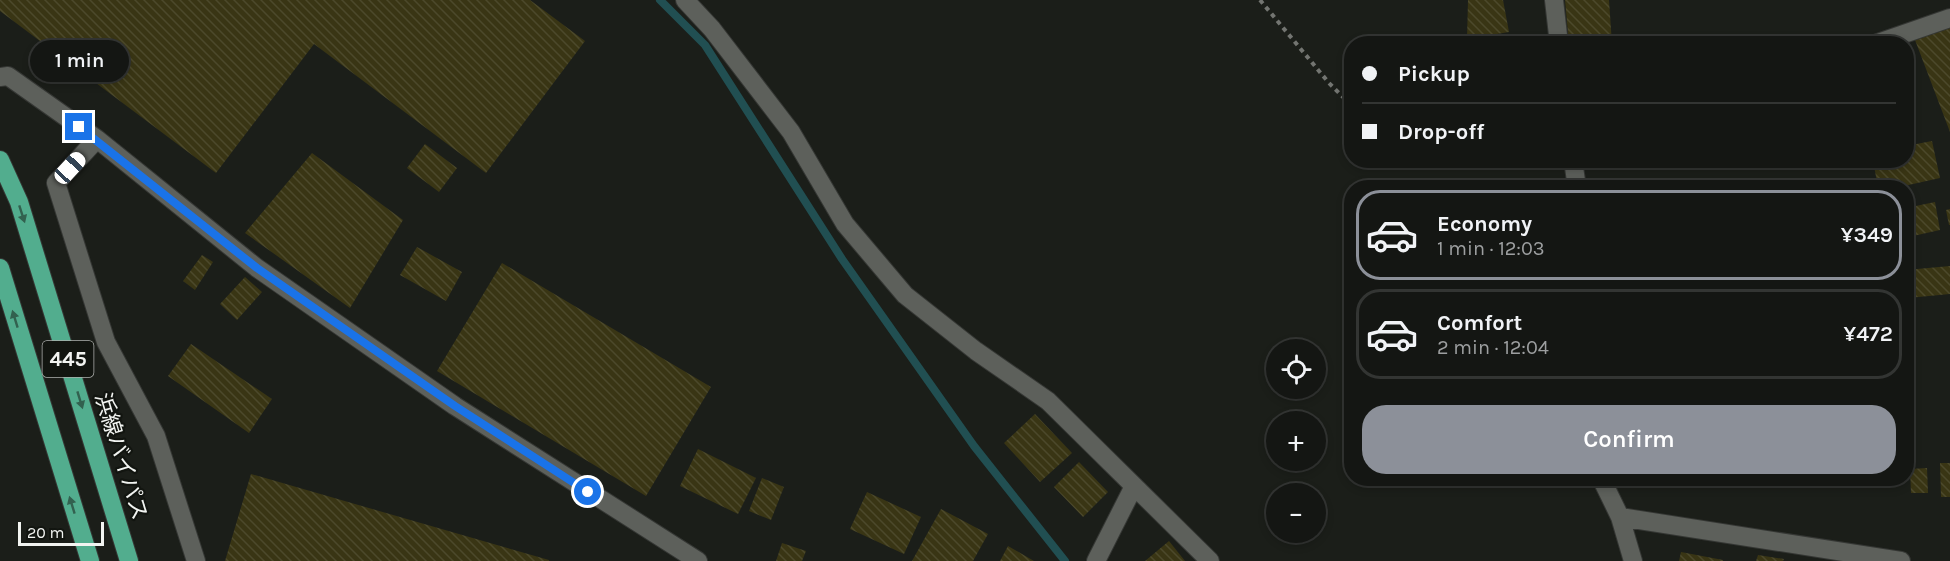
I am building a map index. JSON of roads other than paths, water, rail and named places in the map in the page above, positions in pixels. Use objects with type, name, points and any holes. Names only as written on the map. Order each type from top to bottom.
[{"type":"highway","name":"浜線バイパス","points":[[0,160],[22,213],[129,561]]},
{"type":"highway","name":"445","points":[[0,268],[90,561]]},
{"type":"street","points":[[685,0],[712,29],[791,132],[845,224],[905,295],[976,351],[1048,401],[1210,561]]},
{"type":"street","points":[[1554,0],[1558,36]]},
{"type":"street","points":[[1898,36],[1950,18]]},
{"type":"street","points":[[0,77],[8,76],[97,139],[257,268],[455,406],[698,561]]},
{"type":"street","points":[[97,139],[56,183],[106,342],[156,436],[196,561]]},
{"type":"street","points":[[1096,561],[1134,486]]},
{"type":"street","points":[[1605,486],[1620,517],[1634,561]]},
{"type":"street","points":[[1620,517],[1901,561]]},
{"type":"waterway","points":[[660,0],[705,45],[842,259],[974,446],[1065,561]]}]
